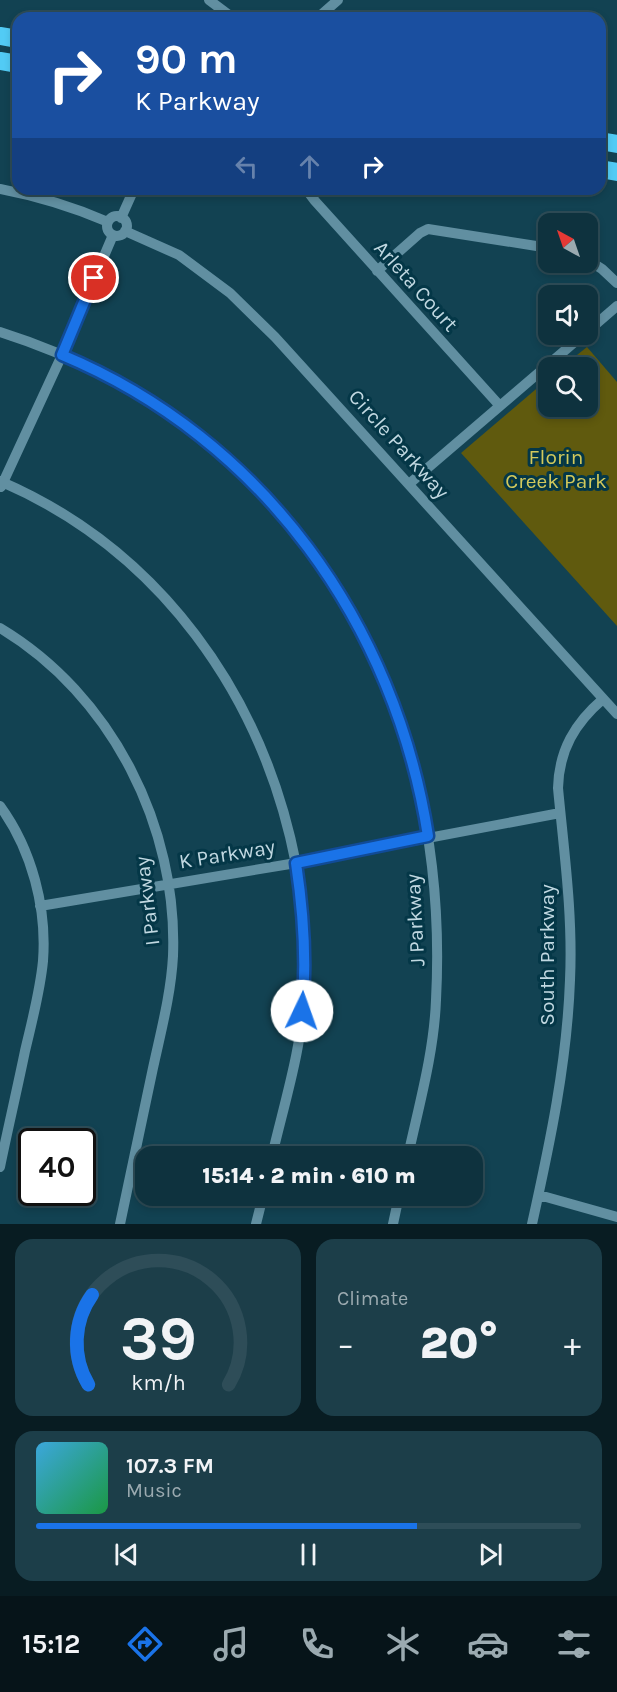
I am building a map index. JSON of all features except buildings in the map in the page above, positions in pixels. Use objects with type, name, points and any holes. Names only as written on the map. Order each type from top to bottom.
[{"type":"street","points":[[209,0],[225,12]]},
{"type":"street","points":[[324,12],[338,0]]},
{"type":"street","points":[[25,195],[80,210],[108,222]]},
{"type":"street","points":[[121,218],[131,195]]},
{"type":"street","name":"Arleta Court","points":[[310,195],[376,271],[500,406]]},
{"type":"street","points":[[114,217],[121,218],[126,223],[126,231],[120,236],[112,235],[108,230],[108,222],[114,217]]},
{"type":"street","points":[[376,271],[420,233],[428,229],[538,246]]},
{"type":"street","name":"Circle Parkway","points":[[126,231],[179,255],[230,293],[275,337],[617,714]]},
{"type":"street","points":[[112,235],[62,355],[1,484],[52,507],[96,535],[132,565],[193,630],[232,688],[256,735],[280,800],[296,863],[301,914],[304,993],[293,1062],[274,1146]]},
{"type":"street","points":[[598,266],[617,283]]},
{"type":"street","points":[[598,322],[617,306]]},
{"type":"street","name":"J Parkway","points":[[0,332],[62,355],[131,390],[168,413],[202,439],[258,489],[311,550],[357,622],[394,700],[408,741],[428,836],[436,923],[436,1002],[429,1062],[410,1146]]},
{"type":"street","points":[[409,484],[571,345]]},
{"type":"street","name":"I Parkway","points":[[0,628],[54,669],[90,707],[112,738],[138,782],[163,855],[173,931],[171,982],[120,1224]]},
{"type":"street","name":"South Parkway","points":[[532,1224],[562,1075],[570,978],[568,881],[558,775],[564,750],[576,727],[603,699]]},
{"type":"street","points":[[0,806],[17,833],[27,856],[40,906],[43,934],[40,984],[0,1167]]},
{"type":"street","name":"K Parkway","points":[[40,906],[296,863],[428,836],[560,813]]},
{"type":"street","points":[[539,1195],[617,1217]]},
{"type":"street","points":[[256,1224],[260,1206]]},
{"type":"street","points":[[393,1224],[397,1206]]},
{"type":"green space","name":"Florin Creek Park","points":[[587,347],[596,357],[574,357]]},
{"type":"green space","name":"Florin Creek Park","points":[[598,360],[617,382],[617,626],[461,453],[538,387],[538,417],[598,417]]},
{"type":"route","points":[[94,278],[62,355],[113,379],[168,413],[235,467],[280,513],[323,568],[347,604],[377,661],[408,741],[428,836],[296,863],[302,931],[304,993],[302,1011]]}]
